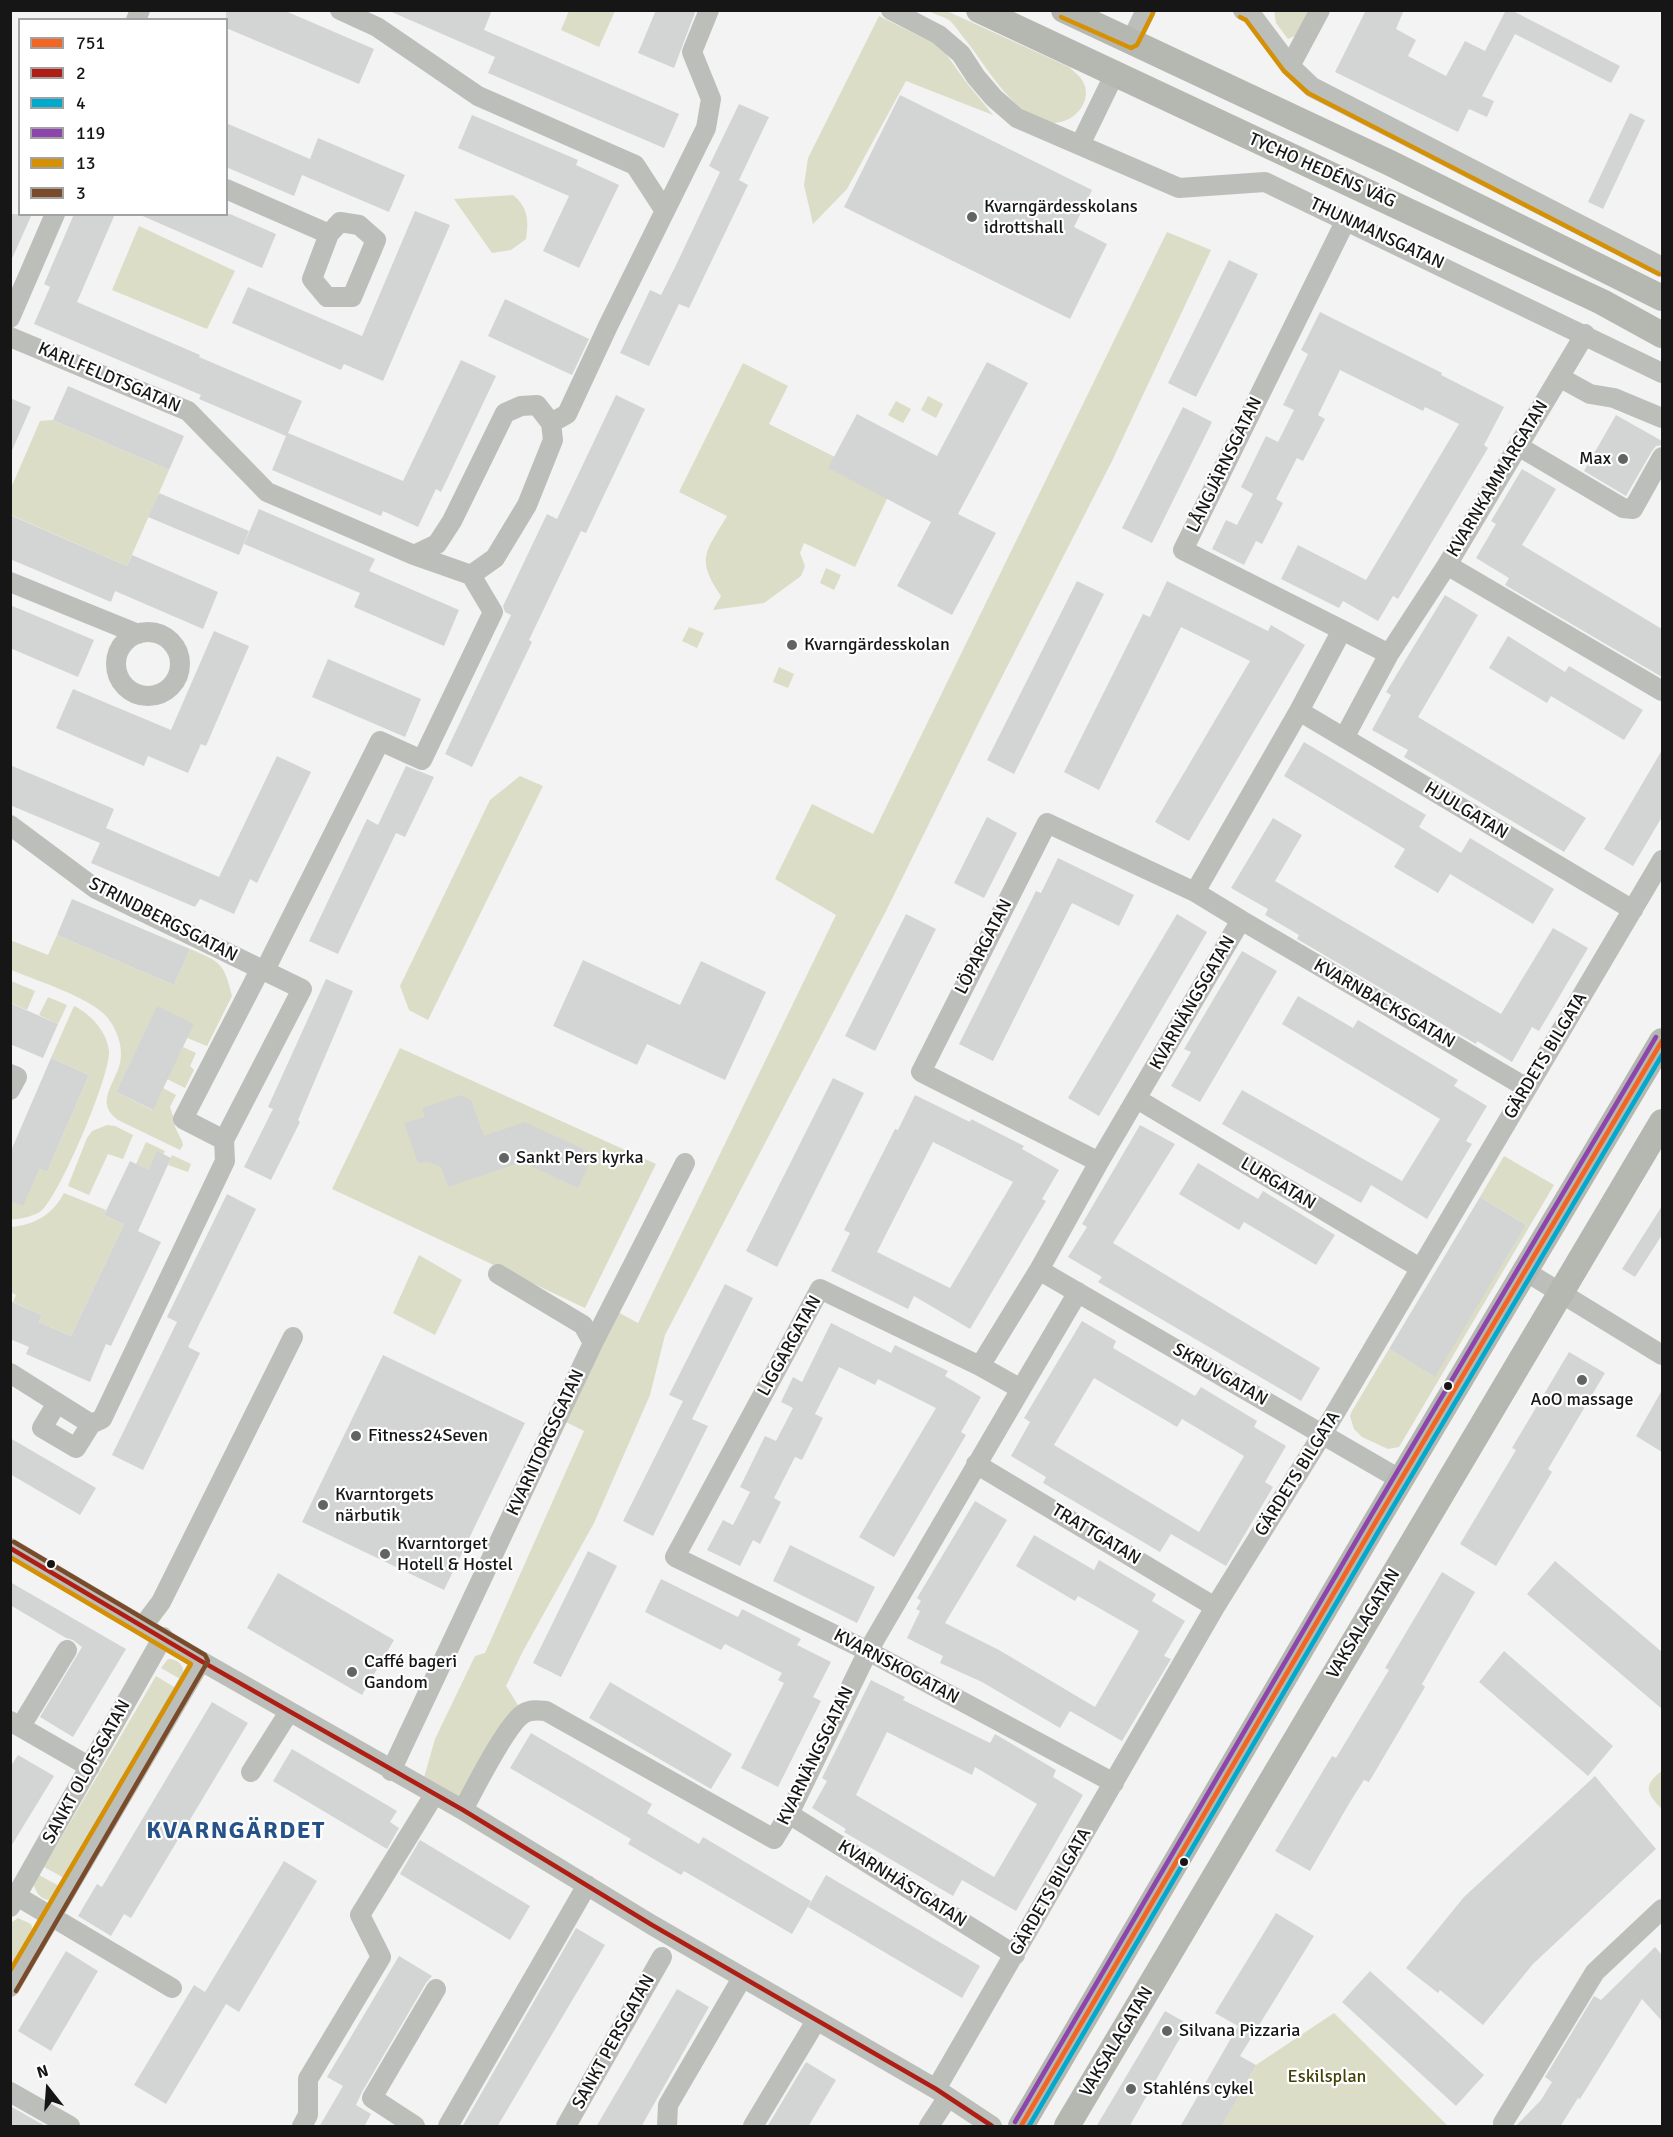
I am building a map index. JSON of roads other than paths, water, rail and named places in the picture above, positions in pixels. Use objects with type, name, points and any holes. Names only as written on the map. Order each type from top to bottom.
[{"type":"main road","name":"TYCHO HEDÉNS VÄG","points":[[979,10],[1115,72],[1213,121],[1384,198],[1602,302],[1662,335]]},
{"type":"main road","name":"TYCHO HEDÉNS VÄG","points":[[1064,10],[1389,164],[1662,298]]},
{"type":"main road","points":[[1021,2127],[1662,1041]]},
{"type":"main road","name":"VAKSALAGATAN","points":[[1067,2127],[1662,1122]]},
{"type":"street","points":[[340,10],[378,27],[478,96],[634,165],[665,211]]},
{"type":"street","points":[[551,423],[567,414],[706,128],[711,99],[692,52],[709,10]]},
{"type":"street","name":"THUNMANSGATAN","points":[[891,10],[939,35],[961,54],[976,77],[994,98],[1017,118],[1179,188],[1265,182],[1662,373]]},
{"type":"street","points":[[1131,41],[1146,10]]},
{"type":"street","points":[[1290,66],[1320,10]]},
{"type":"street","points":[[1249,12],[1290,66],[1312,87],[1662,267]]},
{"type":"street","points":[[1080,145],[1115,72]]},
{"type":"street","points":[[228,190],[329,234]]},
{"type":"street","points":[[10,318],[54,216]]},
{"type":"street","name":"LÅNGJÄRNSGATAN","points":[[1342,630],[1183,550],[1346,220]]},
{"type":"street","name":"KVARNKAMMARGATAN","points":[[1585,334],[1447,565],[1662,691]]},
{"type":"street","name":"KARLFELDTSGATAN","points":[[10,337],[188,411],[267,492],[414,555],[471,575]]},
{"type":"street","points":[[1559,377],[1590,394],[1614,398],[1662,418]]},
{"type":"street","points":[[263,969],[380,741],[422,760],[493,612],[471,575],[495,558],[527,505],[553,440],[551,423],[537,405],[521,406],[506,413],[452,521],[437,544],[414,555]]},
{"type":"street","points":[[1518,446],[1623,508],[1633,509],[1662,458]]},
{"type":"street","points":[[1344,738],[1389,654],[1447,565]]},
{"type":"street","points":[[10,582],[138,634]]},
{"type":"street","points":[[1195,892],[1299,711],[1342,630],[1389,654]]},
{"type":"street","name":"HJULGATAN","points":[[1299,711],[1633,910]]},
{"type":"street","name":"LÖPARGATAN","points":[[1099,1162],[921,1072],[1047,823],[1195,892]]},
{"type":"street","name":"STRINDBERGSGATAN","points":[[10,825],[96,889],[263,969],[302,989],[224,1140],[183,1119],[263,969]]},
{"type":"street","name":"GÄRDETS BILGATA","points":[[929,2127],[942,2093],[1015,1955],[1215,1606],[1322,1435],[1662,860]]},
{"type":"street","name":"KVARNÄNGSGATAN","points":[[980,1366],[1039,1270],[1099,1162],[1241,920],[1195,892]]},
{"type":"street","name":"KVARNBACKSGATAN","points":[[1241,920],[1527,1088]]},
{"type":"street","points":[[10,1074],[16,1077],[10,1090]]},
{"type":"street","name":"LURGATAN","points":[[1137,1100],[1420,1268]]},
{"type":"street","points":[[57,1403],[42,1428],[76,1449],[91,1424],[102,1419],[225,1161],[224,1140]]},
{"type":"street","name":"KVARNTORGSGATAN","points":[[391,1771],[593,1343],[686,1163]]},
{"type":"street","name":"SKRUVGATAN","points":[[1039,1270],[1401,1480]]},
{"type":"street","points":[[1525,1270],[1662,1354]]},
{"type":"street","points":[[498,1274],[583,1324],[593,1343]]},
{"type":"street","name":"LIGGARGATAN","points":[[675,1557],[820,1289],[980,1366]]},
{"type":"street","name":"KVARNÄNGSGATAN","points":[[463,1810],[483,1771],[516,1720],[523,1713],[533,1710],[546,1711],[774,1839],[789,1814],[868,1651],[1078,1292]]},
{"type":"street","points":[[143,1626],[161,1602],[293,1336]]},
{"type":"street","points":[[980,1366],[1021,1389]]},
{"type":"street","points":[[10,1373],[91,1424]]},
{"type":"street","name":"TRATTGATAN","points":[[976,1464],[1215,1606]]},
{"type":"street","points":[[10,1548],[391,1771],[463,1810],[742,1978],[942,2093],[992,2127]]},
{"type":"street","name":"KVARNSKOGATAN","points":[[675,1557],[868,1651],[1114,1783]]},
{"type":"street","name":"SANKT OLOFSGATAN","points":[[13,1898],[163,1637]]},
{"type":"street","points":[[67,1650],[16,1724],[90,1767]]},
{"type":"street","points":[[10,1987],[201,1661]]},
{"type":"street","points":[[251,1772],[289,1712]]},
{"type":"street","points":[[302,2127],[308,2115],[308,2079],[381,1957],[360,1915],[434,1795]]},
{"type":"street","name":"KVARNHÄSTGATAN","points":[[789,1814],[1015,1955]]},
{"type":"street","points":[[447,2127],[586,1885]]},
{"type":"street","points":[[13,1898],[52,1915],[172,1988]]},
{"type":"street","points":[[1503,2123],[1595,1972],[1660,1917]]},
{"type":"street","name":"SANKT PERSGATAN","points":[[566,2127],[662,1957]]},
{"type":"street","points":[[667,2127],[668,2105],[742,1978]]},
{"type":"street","points":[[415,2127],[372,2098],[436,1989]]},
{"type":"street","points":[[753,2127],[816,2021]]},
{"type":"street","points":[[10,2092],[70,2127]]},
{"type":"place","name":"Kvarngärdesskolans idrottshall","points":[[972,217]]},
{"type":"place","name":"Max","points":[[1623,459]]},
{"type":"place","name":"Kvarngärdesskolan","points":[[792,645]]},
{"type":"place","name":"Sankt Pers kyrka","points":[[504,1158]]},
{"type":"place","name":"AoO massage","points":[[1582,1380]]},
{"type":"place","name":"Fitness24Seven","points":[[356,1436]]},
{"type":"place","name":"Kvarntorgets närbutik","points":[[323,1505]]},
{"type":"place","name":"Kvarntorget Hotell & Hostel","points":[[385,1554]]},
{"type":"place","name":"Caffé bageri Gandom","points":[[352,1672]]},
{"type":"place","name":"Silvana Pizzaria","points":[[1167,2031]]},
{"type":"place","name":"Stahléns cykel","points":[[1131,2089]]},
{"type":"district","name":"KVARNGÄRDET","points":[[236,1832]]},
{"type":"park label","name":"Eskilsplan","points":[[1327,2077]]}]
